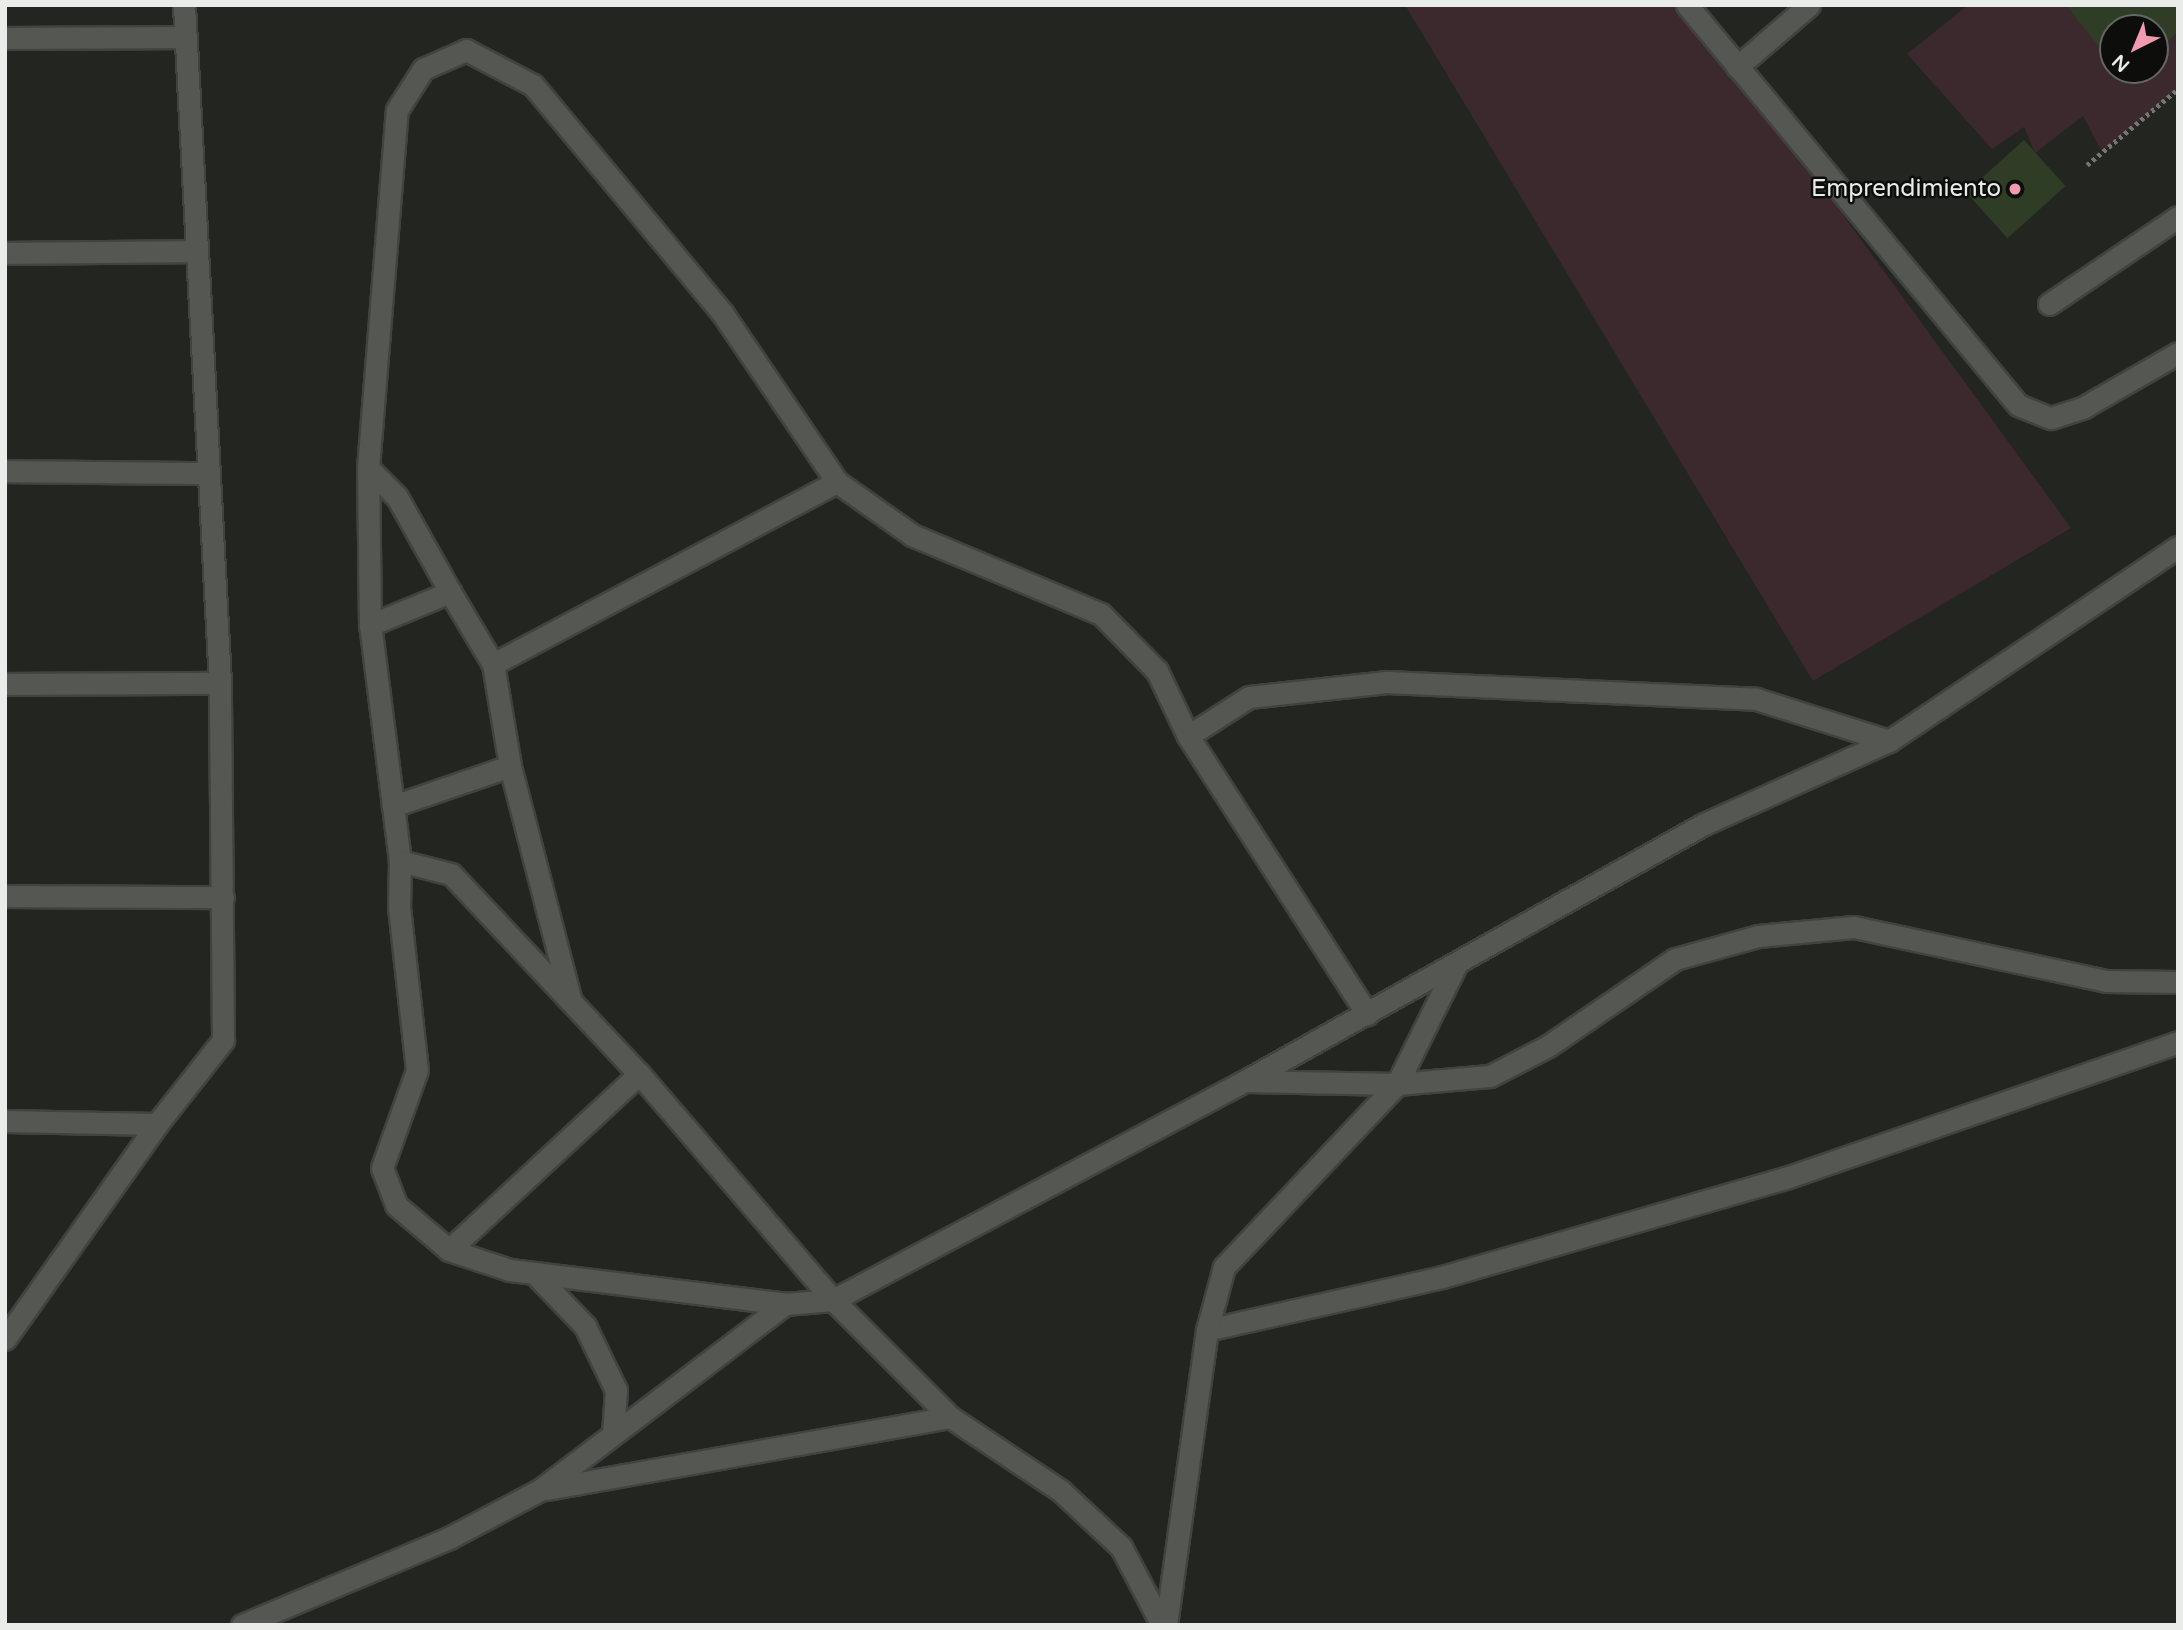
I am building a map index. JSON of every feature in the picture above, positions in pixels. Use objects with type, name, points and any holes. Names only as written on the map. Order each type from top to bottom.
[{"type":"street","points":[[5,1339],[157,1124],[223,1040],[220,683],[206,473],[184,5]]},
{"type":"street","points":[[1687,5],[2018,405],[2051,418],[2062,415],[2084,407],[2178,353]]},
{"type":"street","points":[[1737,67],[1809,5]]},
{"type":"street","points":[[5,38],[185,37]]},
{"type":"street","points":[[1367,1014],[1188,736],[1157,671],[1101,614],[912,535],[837,482],[723,314],[533,85],[466,50],[423,69],[397,110],[368,468],[370,625],[400,862],[399,907],[417,1070],[382,1168],[396,1205],[449,1250],[534,1273],[785,1304],[833,1300],[1245,1081],[1367,1014],[1704,824],[1889,741],[2178,547]]},
{"type":"street","points":[[2049,304],[2178,217]]},
{"type":"street","points":[[5,253],[197,251]]},
{"type":"street","points":[[368,468],[397,497],[493,664],[510,766],[571,1002]]},
{"type":"street","points":[[5,471],[206,473]]},
{"type":"street","points":[[493,664],[837,482]]},
{"type":"street","points":[[370,625],[450,592]]},
{"type":"street","points":[[1188,736],[1249,697],[1387,682],[1756,699],[1889,741]]},
{"type":"street","points":[[5,684],[220,683]]},
{"type":"street","points":[[393,806],[510,766]]},
{"type":"street","points":[[400,862],[451,874],[639,1074],[833,1300],[950,1417],[1061,1491],[1121,1547],[1164,1625]]},
{"type":"street","points":[[5,896],[223,897]]},
{"type":"street","points":[[1245,1081],[1398,1084],[1490,1076],[1548,1046],[1675,959],[1758,936],[1854,927],[2106,981],[2178,982]]},
{"type":"street","points":[[1164,1625],[1207,1330],[1224,1267],[1398,1084],[1457,963]]},
{"type":"street","points":[[1207,1330],[1442,1277],[1786,1178],[2178,1042]]},
{"type":"street","points":[[449,1250],[639,1074]]},
{"type":"street","points":[[5,1121],[157,1124]]},
{"type":"street","points":[[534,1273],[585,1326],[616,1390],[613,1434]]},
{"type":"street","points":[[252,1624],[449,1538],[540,1490],[785,1304]]},
{"type":"street","points":[[540,1490],[950,1417]]},
{"type":"path","points":[[2087,165],[2178,89]]},
{"type":"shaded area","points":[[1405,5],[1690,5],[2071,528],[1813,681]]},
{"type":"shaded area","points":[[1968,5],[2178,5],[2178,89],[2102,152],[2083,116],[2035,153],[2024,127],[1992,149],[1907,54]]},
{"type":"building","points":[[2066,5],[2178,5],[2178,32],[2169,40],[2169,14],[2099,14],[2099,46]]},
{"type":"building","name":"Emprendimiento","points":[[2024,140],[2065,186],[2008,238],[1966,192]]},
{"type":"place","name":"Emprendimiento","points":[[2015,189]]}]
